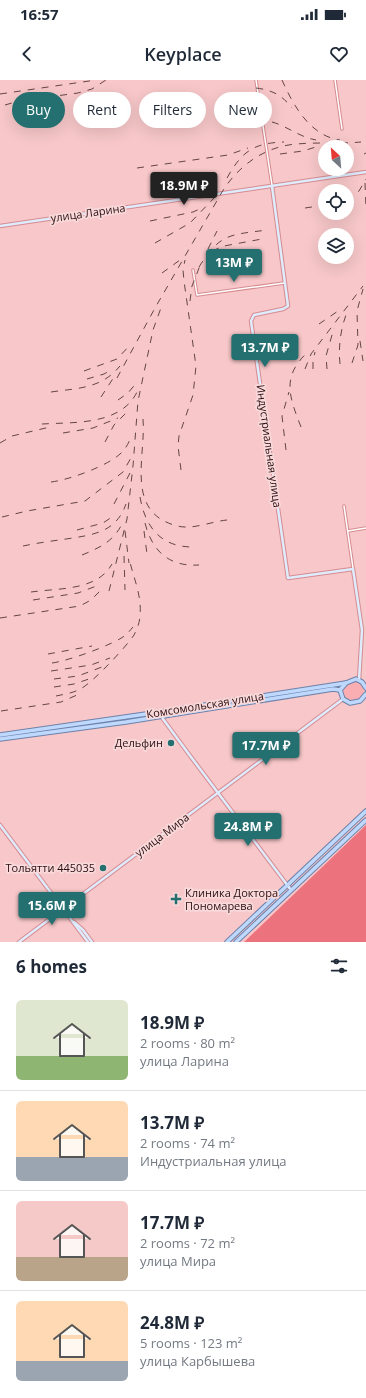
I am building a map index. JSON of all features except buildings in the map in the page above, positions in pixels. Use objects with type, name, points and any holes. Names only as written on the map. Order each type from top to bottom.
[{"type":"main road","name":"Комсомольская улица","points":[[0,739],[273,696],[346,683],[352,680],[359,680]]},
{"type":"main road","points":[[359,680],[366,686]]},
{"type":"main road","points":[[346,683],[340,690],[343,700],[350,704],[355,703],[366,694]]},
{"type":"main road","name":"Комсомольская улица","points":[[273,696],[333,689],[340,690]]},
{"type":"main road","name":"Комсомольская улица","points":[[0,735],[33,733]]},
{"type":"main road","points":[[227,942],[366,811]]},
{"type":"main road","points":[[236,942],[366,820]]},
{"type":"main road","points":[[335,840],[339,846]]},
{"type":"main road","points":[[247,923],[251,928]]},
{"type":"street","name":"Индустриальная улица","points":[[256,80],[288,302],[287,307],[284,309],[254,315],[251,321],[288,578],[353,569]]},
{"type":"street","points":[[335,80],[342,129]]},
{"type":"street","name":"улица Ларина","points":[[0,226],[366,172]]},
{"type":"street","points":[[193,270],[197,295],[286,282]]},
{"type":"street","points":[[344,506],[362,630],[359,680]]},
{"type":"street","points":[[348,531],[366,528]]},
{"type":"street","name":"улица Мира","points":[[19,942],[343,700]]},
{"type":"street","points":[[160,714],[291,890]]},
{"type":"street","points":[[0,825],[68,916],[92,942]]},
{"type":"street","points":[[82,931],[88,942]]},
{"type":"shaded area","points":[[356,680],[364,687],[363,696],[354,702],[345,700],[341,690],[346,684]]},
{"type":"shaded area","points":[[366,825],[366,942],[244,942]]},
{"type":"railway","points":[[0,94],[96,80]]},
{"type":"railway","points":[[5,105],[19,101],[78,93],[92,89],[106,80]]},
{"type":"railway","points":[[282,80],[297,109],[311,126],[329,137],[340,140]]},
{"type":"railway","points":[[256,88],[267,90],[276,94],[292,108]]},
{"type":"railway","points":[[272,122],[310,139],[316,140]]},
{"type":"railway","points":[[227,178],[238,161],[250,150],[265,144],[284,142]]},
{"type":"railway","points":[[117,378],[155,308],[222,192],[244,166],[263,153],[285,146],[305,143],[361,142]]},
{"type":"railway","points":[[280,154],[303,151],[318,146]]},
{"type":"railway","points":[[137,168],[228,155],[248,148]]},
{"type":"railway","points":[[354,195],[359,191],[366,179]]},
{"type":"railway","points":[[365,183],[366,208]]},
{"type":"railway","points":[[155,243],[190,223],[216,196]]},
{"type":"railway","points":[[305,208],[318,206]]},
{"type":"railway","points":[[150,221],[193,212],[202,208]]},
{"type":"railway","points":[[199,267],[213,248],[227,238],[244,233],[267,230]]},
{"type":"railway","points":[[208,249],[217,231]]},
{"type":"railway","points":[[212,251],[224,246],[262,239]]},
{"type":"railway","points":[[162,273],[180,260]]},
{"type":"railway","points":[[181,470],[178,446],[179,436],[193,395],[196,366],[184,281],[183,270],[185,260]]},
{"type":"railway","points":[[190,301],[192,286],[201,263]]},
{"type":"railway","points":[[305,369],[311,354],[363,286]]},
{"type":"railway","points":[[352,363],[358,345],[357,311],[363,289]]},
{"type":"railway","points":[[109,591],[127,519],[138,401],[153,330],[162,305]]},
{"type":"railway","points":[[319,324],[341,309]]},
{"type":"railway","points":[[340,364],[339,350],[341,336],[348,310]]},
{"type":"railway","points":[[327,369],[326,356],[334,328]]},
{"type":"railway","points":[[360,341],[363,361]]},
{"type":"railway","points":[[84,371],[117,359],[131,344]]},
{"type":"railway","points":[[301,427],[293,406],[290,387],[294,369],[309,351]]},
{"type":"railway","points":[[313,369],[315,352]]},
{"type":"railway","points":[[51,392],[80,388],[97,383],[113,374],[120,366]]},
{"type":"railway","points":[[87,379],[104,374],[113,369]]},
{"type":"railway","points":[[101,397],[114,377]]},
{"type":"railway","points":[[118,400],[128,393],[138,381]]},
{"type":"railway","points":[[42,424],[82,422],[109,416],[121,410],[131,402],[138,390]]},
{"type":"railway","points":[[286,450],[282,416],[289,392]]},
{"type":"railway","points":[[105,442],[114,425],[130,409]]},
{"type":"railway","points":[[63,433],[93,428],[118,418]]},
{"type":"railway","points":[[143,419],[141,461],[142,489],[146,502],[153,513],[164,521],[182,527],[227,520]]},
{"type":"railway","points":[[0,443],[12,436],[50,427]]},
{"type":"railway","points":[[51,482],[59,481],[97,468],[114,459],[122,452],[132,435]]},
{"type":"railway","points":[[2,517],[85,501],[123,472],[132,456]]},
{"type":"railway","points":[[114,504],[130,473]]},
{"type":"railway","points":[[140,497],[146,518],[157,534],[164,540],[173,544],[195,547]]},
{"type":"railway","points":[[23,546],[85,536],[102,531],[116,521],[122,514],[126,504]]},
{"type":"railway","points":[[77,530],[103,523],[115,515]]},
{"type":"railway","points":[[145,523],[152,542],[163,555],[179,563],[199,565]]},
{"type":"railway","points":[[82,555],[105,544],[110,540],[122,524]]},
{"type":"railway","points":[[125,531],[129,563]]},
{"type":"railway","points":[[144,531],[147,554]]},
{"type":"railway","points":[[124,556],[125,590]]},
{"type":"railway","points":[[56,696],[82,688],[110,663],[134,635],[139,620],[140,600],[129,558]]},
{"type":"railway","points":[[31,592],[65,589],[87,584],[105,573],[112,564]]},
{"type":"railway","points":[[33,600],[78,593],[99,585]]},
{"type":"railway","points":[[0,618],[80,606],[91,600],[101,590]]},
{"type":"railway","points":[[52,663],[69,659],[103,647],[121,638],[133,627]]},
{"type":"railway","points":[[48,654],[92,646]]},
{"type":"railway","points":[[51,671],[91,665],[110,658]]},
{"type":"railway","points":[[54,679],[78,676],[102,667]]},
{"type":"railway","points":[[54,687],[74,684],[89,679]]},
{"type":"railway","points":[[1,711],[61,702],[77,695]]},
{"type":"place","name":"Дельфин","points":[[171,743]]},
{"type":"place","name":"Тольятти 445035","points":[[103,868]]},
{"type":"place","name":"Клиника Доктора Пономарева","points":[[176,899]]}]
